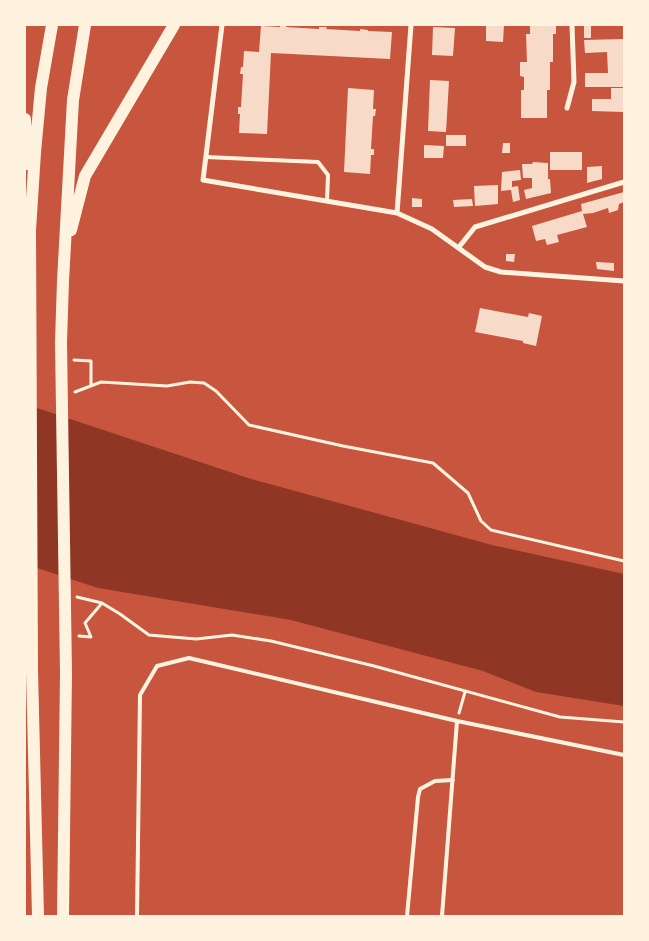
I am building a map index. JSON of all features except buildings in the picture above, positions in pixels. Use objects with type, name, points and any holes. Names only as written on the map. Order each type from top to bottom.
[{"type":"highway","points":[[30,230],[41,88],[52,25]]},
{"type":"highway","points":[[63,916],[66,673],[61,342],[62,281],[72,100],[85,25]]},
{"type":"highway","points":[[62,281],[72,223],[86,176],[174,25]]},
{"type":"highway","points":[[25,119],[30,230],[32,671],[38,916]]},
{"type":"street","points":[[222,25],[203,180],[397,213],[432,229],[486,267],[501,272],[624,281]]},
{"type":"street","points":[[397,213],[411,25]]},
{"type":"street","points":[[567,108],[574,82],[572,25]]},
{"type":"street","points":[[459,247],[475,227],[624,182]]},
{"type":"lane","points":[[206,157],[318,162],[328,175],[327,201]]},
{"type":"lane","points":[[137,916],[140,695],[157,666],[189,658],[457,721],[624,755]]},
{"type":"lane","points":[[442,916],[457,721]]},
{"type":"lane","points":[[407,916],[420,789],[435,781],[453,780]]},
{"type":"path","points":[[67,360],[91,361],[91,385],[101,382],[167,386],[190,382],[204,383],[216,391],[249,425],[434,463],[468,492],[481,521],[491,530],[624,562]]},
{"type":"path","points":[[77,636],[91,637],[85,623],[102,603],[149,635],[196,639],[232,635],[271,641],[374,666],[560,717],[624,722]]},
{"type":"path","points":[[457,721],[465,692]]},
{"type":"shaded area","points":[[25,404],[248,478],[492,545],[624,574],[624,706],[536,692],[483,671],[291,620],[98,588],[25,564]]}]
